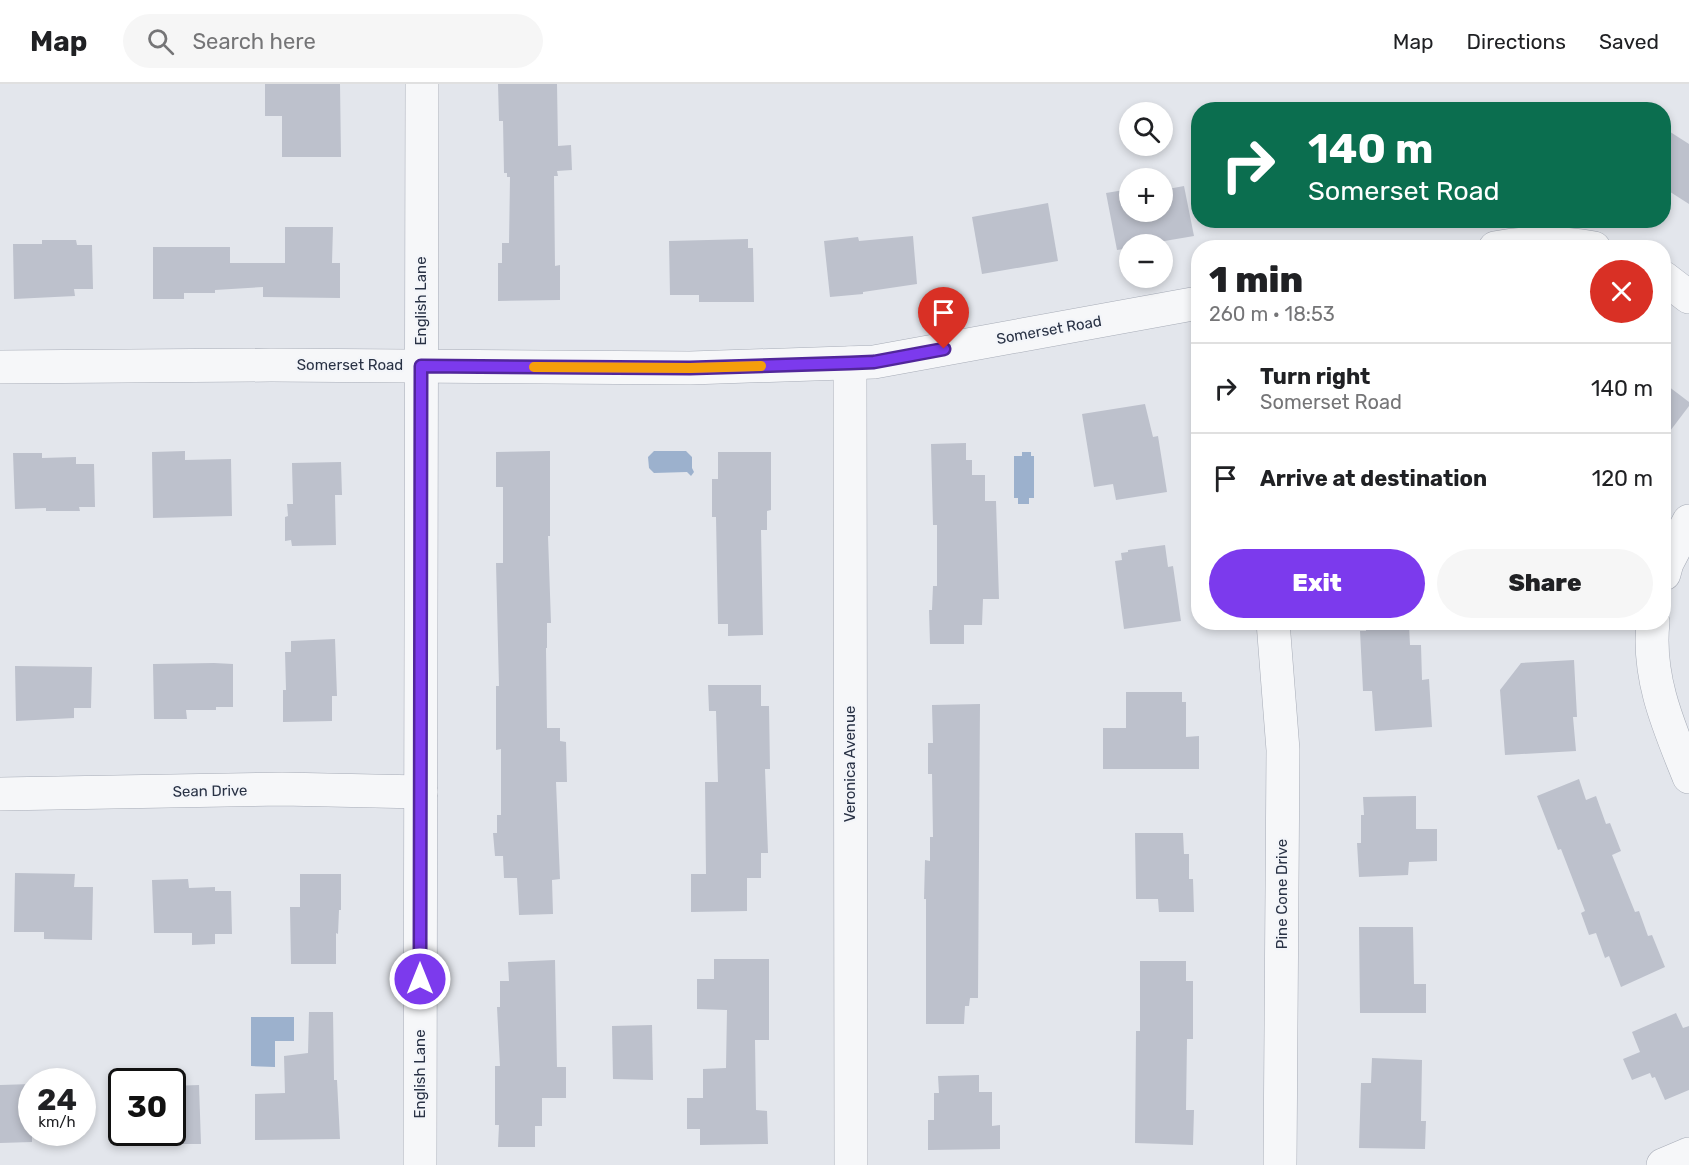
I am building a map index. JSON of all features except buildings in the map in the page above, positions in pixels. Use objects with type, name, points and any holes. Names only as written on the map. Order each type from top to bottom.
[{"type":"street","name":"English Lane","points":[[420,1165],[422,84]]},
{"type":"street","points":[[1671,283],[1689,297]]},
{"type":"street","name":"Somerset Road","points":[[0,367],[690,368],[874,362],[1191,304]]},
{"type":"street","name":"Veronica Avenue","points":[[850,363],[851,1165]]},
{"type":"street","points":[[1671,555],[1689,521]]},
{"type":"street","name":"Pine Cone Drive","points":[[1274,630],[1283,750],[1280,1165]]},
{"type":"street","points":[[1652,630],[1655,681],[1663,711],[1689,777]]},
{"type":"street","name":"Sean Drive","points":[[0,794],[282,789],[420,792]]},
{"type":"street","points":[[1663,1165],[1689,1154]]},
{"type":"water","points":[[654,451],[686,451],[692,457],[694,472],[691,476],[687,472],[654,473],[649,468],[648,457]]},
{"type":"water","points":[[1022,452],[1031,452],[1031,456],[1034,456],[1034,498],[1029,498],[1029,504],[1018,504],[1018,498],[1014,498],[1014,456],[1022,456]]},
{"type":"water","points":[[251,1017],[294,1017],[294,1041],[275,1041],[275,1067],[251,1066]]},
{"type":"slow traffic","points":[[534,367],[761,366]]},
{"type":"route","points":[[420,979],[421,366],[690,368],[850,363],[874,362],[944,349]]}]
